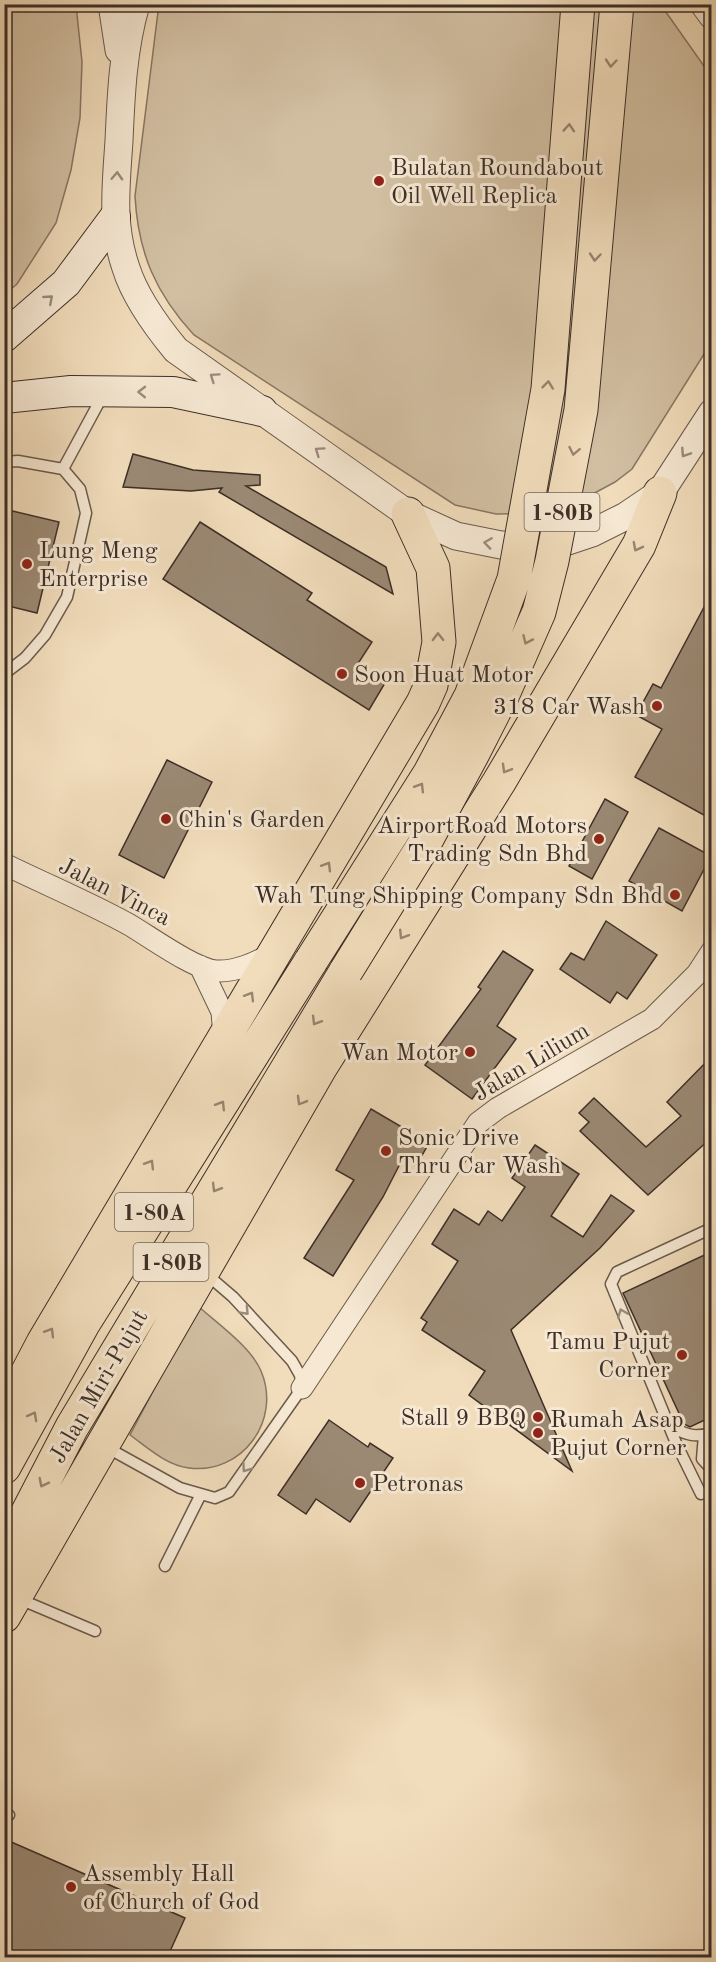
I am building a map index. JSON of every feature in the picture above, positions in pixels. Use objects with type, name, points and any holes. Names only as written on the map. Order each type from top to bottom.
[{"type":"highway","name":"Jalan Miri-Pujut","points":[[4,1467],[83,1324],[430,773],[466,706],[514,579],[548,389],[578,4]]},
{"type":"highway","name":"Jalan Miri-Pujut","points":[[4,1558],[72,1427],[422,848],[503,694],[539,612],[552,561],[581,410],[616,4]]},
{"type":"highway","points":[[11,1607],[320,1068],[499,782],[639,545],[660,493]]},
{"type":"highway","points":[[4,1421],[17,1384],[423,703],[431,685],[439,642],[433,568],[408,514]]},
{"type":"highway","points":[[431,685],[468,671],[489,680],[513,698],[531,727]]},
{"type":"main road","points":[[4,337],[66,283],[115,217]]},
{"type":"main road","points":[[4,398],[71,391],[173,392],[262,411]]},
{"type":"street","points":[[112,4],[122,75]]},
{"type":"street","points":[[136,4],[129,30],[122,75],[115,217],[126,269],[152,321],[176,350],[408,514],[456,536],[501,545],[542,545],[568,541],[592,533],[626,516],[660,493],[711,413]]},
{"type":"street","points":[[704,4],[711,15]]},
{"type":"street","name":"Jalan Vinca","points":[[4,864],[126,923],[200,966]]},
{"type":"street","name":"Jalan Lilium","points":[[302,1389],[478,1123],[498,1108],[652,1019],[697,974],[711,951]]},
{"type":"street","points":[[200,966],[214,971],[233,970],[276,952]]},
{"type":"street","points":[[200,966],[222,1012],[224,1040]]},
{"type":"lane","points":[[63,469],[105,391]]},
{"type":"lane","points":[[4,462],[18,461],[63,469],[80,489],[86,513],[67,597],[45,635],[25,658],[4,674]]},
{"type":"lane","points":[[711,1228],[617,1272],[610,1284],[669,1425],[701,1494],[711,1491]]},
{"type":"lane","points":[[102,1445],[180,1488],[215,1498],[229,1492],[302,1389],[300,1375],[292,1360],[233,1297],[202,1271]]},
{"type":"lane","points":[[669,1425],[685,1435],[708,1433],[702,1459],[711,1470]]},
{"type":"lane","points":[[165,1566],[201,1494]]},
{"type":"lane","points":[[11,1607],[94,1631]]},
{"type":"shaded area","points":[[5,4],[76,5],[82,62],[80,118],[71,170],[56,223],[17,284],[5,294]]},
{"type":"shaded area","points":[[159,4],[661,5],[711,76],[711,343],[632,469],[615,482],[578,502],[538,513],[496,514],[455,505],[194,335],[169,304],[151,272],[137,217],[135,196]]},
{"type":"shaded area","points":[[198,1306],[250,1353],[261,1371],[266,1390],[266,1408],[253,1440],[241,1453],[226,1463],[208,1468],[189,1468],[165,1460],[130,1435]]},
{"type":"building","points":[[133,454],[193,470],[260,475],[260,485],[246,486],[386,567],[393,594],[219,492],[222,488],[191,491],[123,487]]},
{"type":"building","name":"Lung Meng Enterprise","points":[[4,509],[59,522],[37,613],[4,605]]},
{"type":"building","points":[[200,522],[312,593],[307,600],[372,642],[357,665],[385,683],[369,710],[163,579]]},
{"type":"building","points":[[711,594],[711,819],[635,777],[662,729],[636,715],[653,684],[661,688]]},
{"type":"building","name":"Chin's Garden","points":[[167,760],[212,782],[164,878],[119,855]]},
{"type":"building","name":"AirportRoad Motors Trading Sdn Bhd","points":[[605,799],[628,812],[592,879],[569,866]]},
{"type":"building","points":[[659,828],[711,856],[682,911],[629,881]]},
{"type":"building","points":[[606,921],[657,955],[627,999],[617,992],[610,1003],[560,969],[571,953],[584,960]]},
{"type":"building","name":"Wan Motor","points":[[503,951],[533,970],[497,1026],[516,1039],[472,1099],[425,1065],[481,989],[478,987]]},
{"type":"building","points":[[711,1057],[711,1138],[648,1195],[580,1131],[589,1122],[579,1113],[594,1098],[646,1147],[681,1116],[667,1102]]},
{"type":"building","points":[[371,1109],[429,1143],[416,1166],[403,1158],[383,1197],[333,1276],[304,1258],[354,1180],[336,1170]]},
{"type":"building","points":[[535,1145],[579,1174],[551,1216],[583,1237],[611,1195],[634,1211],[600,1248],[511,1330],[572,1471],[469,1395],[485,1371],[422,1330],[427,1322],[421,1318],[458,1261],[432,1244],[454,1209],[479,1225],[488,1211],[502,1221],[525,1187],[512,1178]]},
{"type":"building","name":"Tamu Pujut Corner","points":[[711,1252],[711,1417],[690,1427],[684,1424],[623,1293]]},
{"type":"building","points":[[329,1420],[368,1447],[370,1443],[393,1458],[350,1522],[316,1499],[306,1514],[278,1495]]},
{"type":"building","name":"Assembly Hall of Church of God","points":[[9,1841],[185,1918],[167,1958],[4,1958],[4,1852]]},
{"type":"place","name":"Bulatan Roundabout Oil Well Replica","points":[[379,181]]},
{"type":"place","name":"Lung Meng Enterprise","points":[[27,564]]},
{"type":"place","name":"Soon Huat Motor","points":[[342,674]]},
{"type":"place","name":"318 Car Wash","points":[[657,706]]},
{"type":"place","name":"Chin's Garden","points":[[166,819]]},
{"type":"place","name":"AirportRoad Motors Trading Sdn Bhd","points":[[599,839]]},
{"type":"place","name":"Wah Tung Shipping Company Sdn Bhd","points":[[675,895]]},
{"type":"place","name":"Wan Motor","points":[[470,1052]]},
{"type":"place","name":"Sonic Drive Thru Car Wash","points":[[386,1151]]},
{"type":"place","name":"Tamu Pujut Corner","points":[[682,1355]]},
{"type":"place","name":"Stall 9 BBQ","points":[[538,1417]]},
{"type":"place","name":"Rumah Asap Pujut Corner","points":[[538,1433]]},
{"type":"place","name":"Petronas","points":[[360,1483]]},
{"type":"place","name":"Assembly Hall of Church of God","points":[[71,1887]]}]
